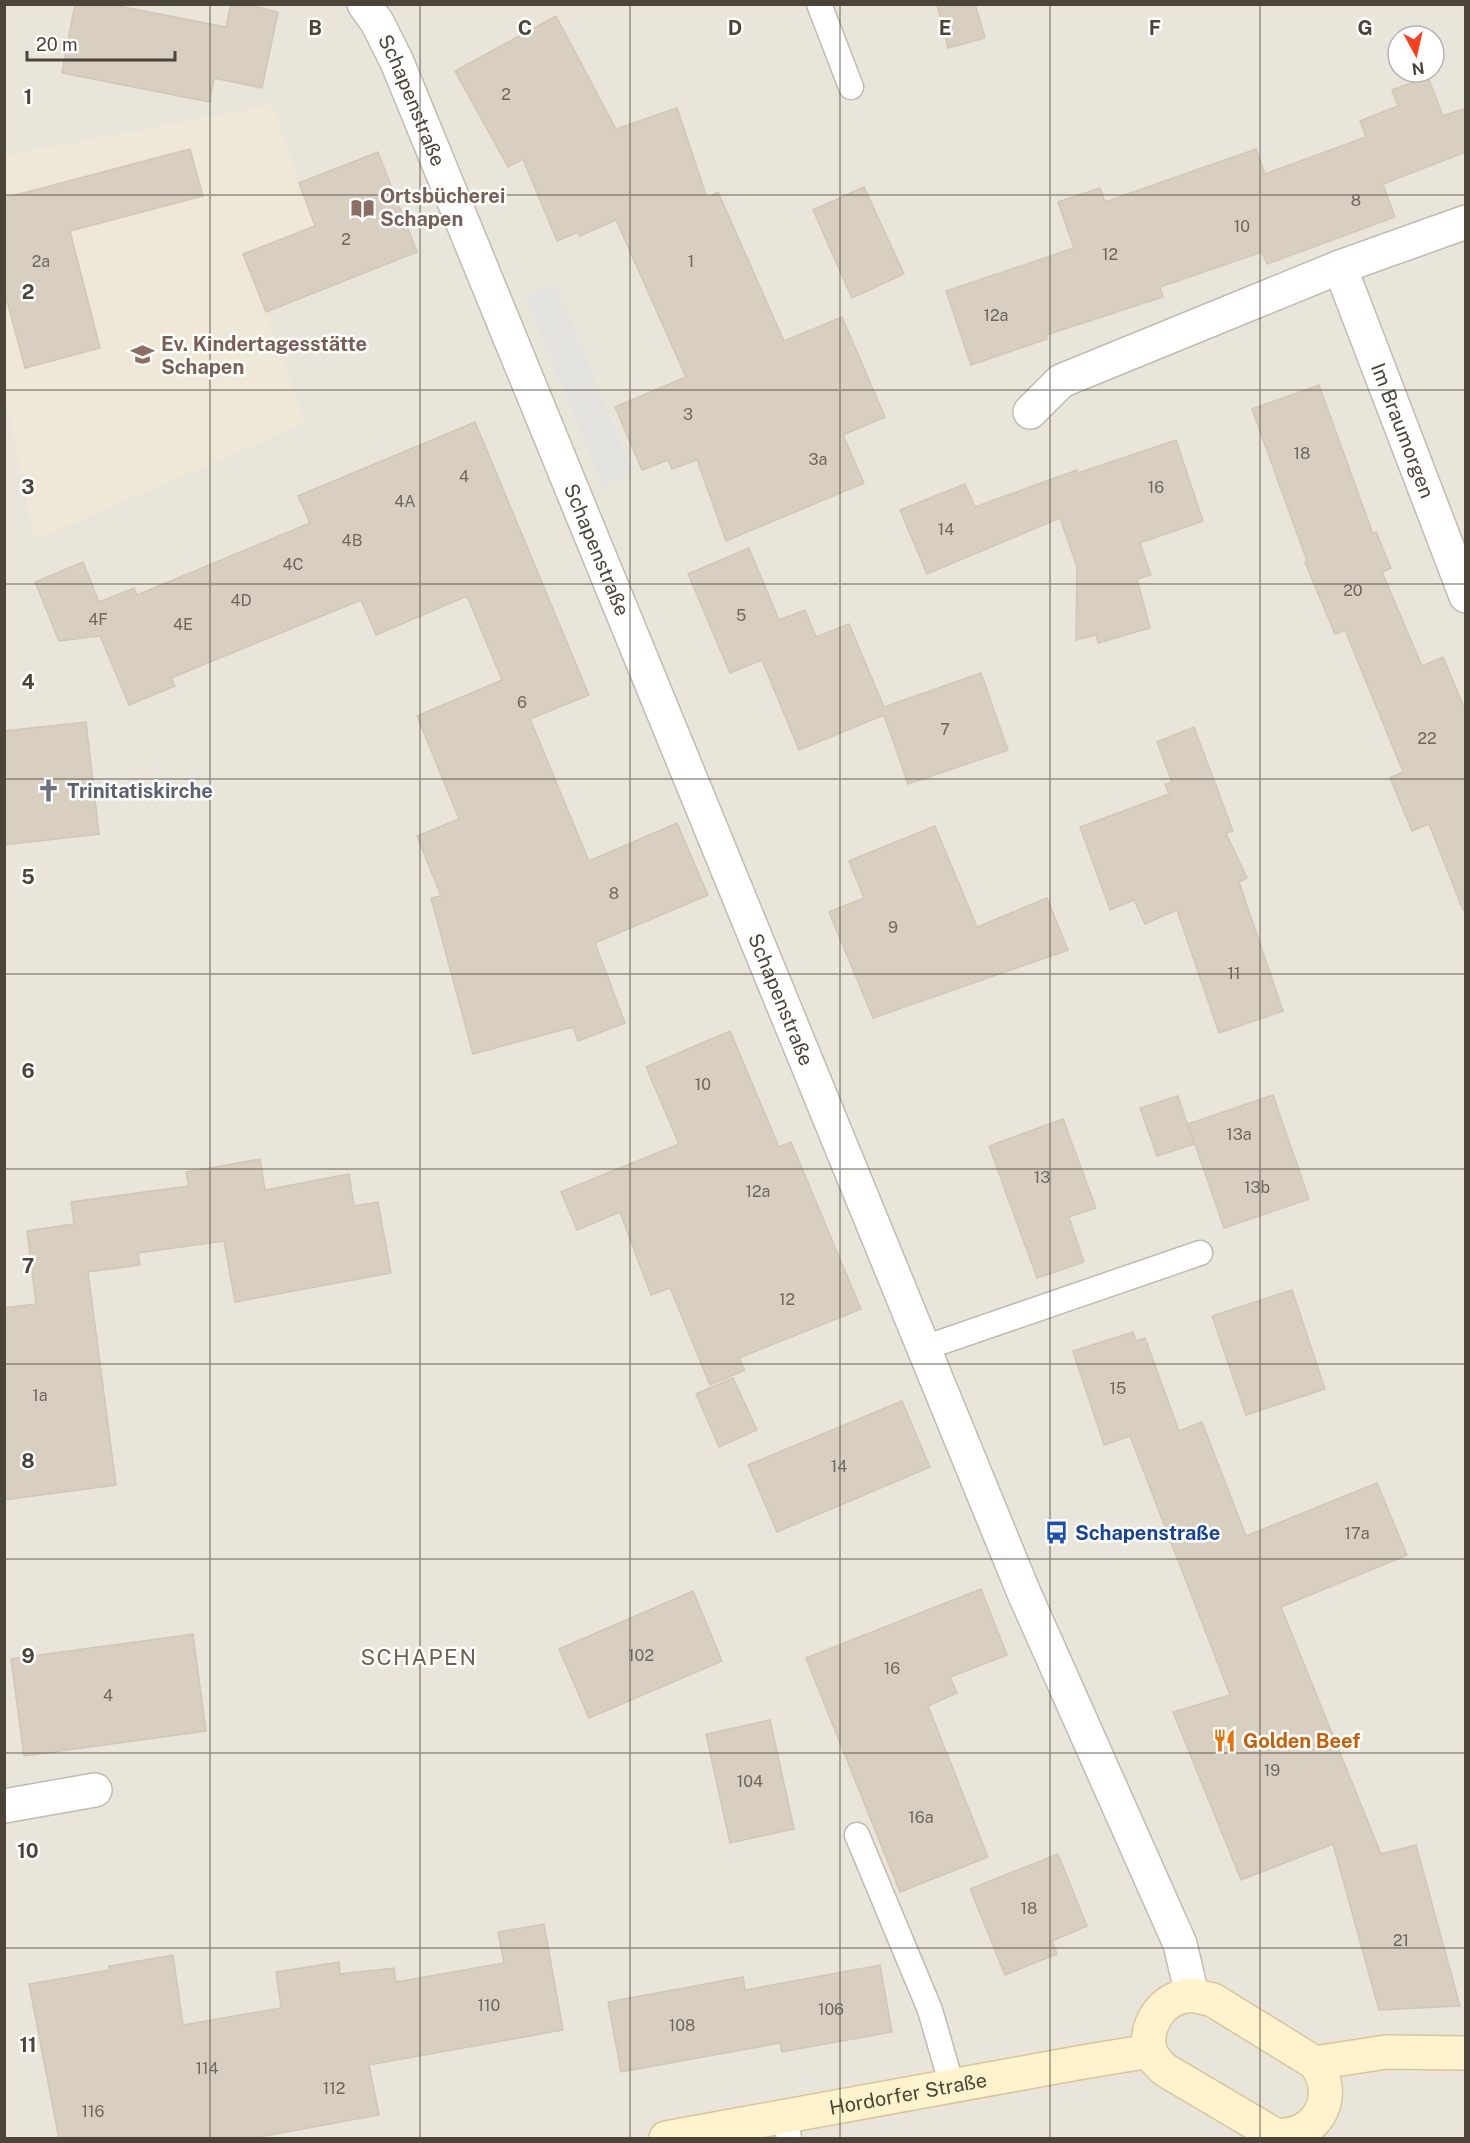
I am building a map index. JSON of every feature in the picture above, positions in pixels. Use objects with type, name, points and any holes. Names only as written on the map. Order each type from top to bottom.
[{"type":"main road","points":[[1192,1995],[1213,2000],[1316,2063],[1325,2080],[1326,2091],[1319,2116],[1310,2125],[1294,2137],[1275,2135],[1166,2070],[1157,2062],[1150,2052],[1150,2031],[1153,2021],[1166,2004],[1179,1997],[1192,1995]]},
{"type":"main road","name":"Hordorfer Straße","points":[[666,2139],[787,2127],[952,2086],[1150,2052]]},
{"type":"main road","points":[[1316,2063],[1386,2052],[1466,2053]]},
{"type":"street","name":"Schapenstraße","points":[[364,4],[377,22],[397,62],[1024,1593],[1180,1944],[1192,1995]]},
{"type":"street","points":[[1030,412],[1061,381],[1340,267],[1466,222]]},
{"type":"street","name":"Im Braumorgen","points":[[1340,267],[1466,596]]},
{"type":"street","points":[[4,1806],[95,1790]]},
{"type":"lane","points":[[819,4],[851,87]]},
{"type":"lane","points":[[924,1348],[1200,1253]]},
{"type":"lane","points":[[857,1836],[930,2010],[952,2086]]},
{"type":"shaded area","points":[[5,5],[1465,5],[1465,2138],[5,2138]]},
{"type":"shaded area","name":"Ev. Kindertagesstätte Schapen","points":[[272,105],[315,226],[243,254],[305,423],[35,540],[5,398],[4,156]]},
{"type":"shaded area","points":[[556,284],[633,473],[603,486],[526,297]]},
{"type":"building","points":[[75,4],[108,4],[226,27],[231,4],[244,4],[278,12],[262,88],[214,78],[210,102],[62,73]]},
{"type":"building","points":[[937,4],[975,4],[985,38],[948,48]]},
{"type":"building","points":[[556,16],[616,129],[677,108],[707,198],[718,192],[784,341],[842,317],[885,417],[843,435],[864,483],[726,541],[697,460],[672,469],[668,460],[642,470],[615,407],[686,377],[616,220],[580,236],[578,232],[557,241],[523,159],[508,167],[455,71]]},
{"type":"building","points":[[1409,84],[1431,84],[1443,116],[1466,108],[1466,152],[1383,184],[1395,217],[1267,264],[1262,252],[1160,287],[1163,297],[1046,335],[1047,339],[971,365],[946,291],[1074,248],[1058,202],[1100,188],[1105,202],[1256,149],[1265,174],[1366,137],[1360,121],[1398,106],[1392,90]]},
{"type":"building","points":[[190,149],[203,196],[70,231],[100,348],[25,368],[4,290],[4,198]]},
{"type":"building","points":[[378,152],[417,252],[266,312],[243,254],[315,226],[299,183]]},
{"type":"building","points":[[864,187],[904,274],[852,298],[813,210]]},
{"type":"building","points":[[1319,385],[1373,534],[1376,532],[1391,568],[1382,572],[1422,666],[1443,657],[1466,712],[1466,910],[1463,910],[1429,824],[1412,831],[1390,778],[1403,772],[1345,630],[1335,634],[1305,562],[1307,561],[1252,409]]},
{"type":"building","points":[[475,422],[589,695],[530,719],[589,861],[677,823],[708,895],[595,943],[625,1023],[578,1041],[573,1027],[473,1054],[431,898],[441,896],[417,836],[459,819],[417,716],[502,680],[467,596],[376,635],[361,600],[171,678],[175,686],[129,705],[100,636],[59,641],[35,582],[83,562],[99,602],[134,588],[137,595],[310,523],[298,496]]},
{"type":"building","points":[[1176,440],[1203,521],[1140,543],[1151,575],[1137,579],[1150,628],[1098,643],[1096,635],[1076,640],[1077,567],[1060,518],[927,574],[900,510],[965,484],[975,507],[1077,470],[1078,473]]},
{"type":"building","points":[[749,548],[779,620],[805,610],[816,637],[849,624],[884,707],[981,673],[1008,750],[908,784],[884,715],[799,750],[762,660],[730,673],[688,574]]},
{"type":"building","name":"Trinitatiskirche","points":[[86,722],[99,834],[4,845],[4,731]]},
{"type":"building","points":[[1194,727],[1233,831],[1226,833],[1247,878],[1239,882],[1283,1011],[1219,1033],[1177,910],[1145,924],[1134,900],[1110,910],[1080,827],[1169,794],[1165,784],[1172,782],[1157,742]]},
{"type":"building","points":[[935,826],[977,927],[1047,898],[1068,950],[873,1018],[829,912],[864,898],[849,861]]},
{"type":"building","points":[[730,1031],[779,1147],[791,1142],[861,1309],[739,1358],[745,1370],[710,1385],[670,1288],[651,1295],[620,1212],[577,1230],[561,1192],[679,1144],[646,1067]]},
{"type":"building","points":[[1273,1095],[1309,1199],[1224,1228],[1188,1124]]},
{"type":"building","points":[[1178,1096],[1194,1144],[1157,1156],[1140,1108]]},
{"type":"building","points":[[1063,1119],[1096,1208],[1069,1217],[1084,1262],[1037,1278],[989,1146]]},
{"type":"building","points":[[260,1159],[265,1190],[349,1174],[354,1206],[378,1202],[391,1273],[235,1302],[224,1241],[138,1253],[140,1265],[88,1272],[116,1485],[4,1500],[4,1308],[36,1304],[27,1231],[74,1224],[71,1202],[189,1186],[186,1172]]},
{"type":"building","points":[[1292,1290],[1325,1389],[1246,1415],[1212,1316]]},
{"type":"building","points":[[1133,1332],[1136,1341],[1145,1338],[1179,1431],[1202,1422],[1246,1536],[1377,1483],[1407,1555],[1281,1607],[1381,1854],[1416,1845],[1460,2006],[1379,2010],[1333,1844],[1241,1880],[1173,1712],[1230,1695],[1130,1436],[1104,1445],[1073,1351]]},
{"type":"building","points":[[733,1378],[757,1430],[719,1447],[696,1394]]},
{"type":"building","points":[[902,1401],[930,1467],[777,1532],[748,1465]]},
{"type":"building","points":[[981,1589],[1007,1655],[950,1677],[957,1693],[928,1706],[988,1857],[900,1892],[806,1658]]},
{"type":"building","points":[[693,1591],[722,1661],[589,1718],[559,1649]]},
{"type":"building","points":[[193,1634],[206,1731],[24,1756],[11,1659]]},
{"type":"building","points":[[770,1720],[794,1829],[730,1843],[706,1734]]},
{"type":"building","points":[[1058,1854],[1087,1926],[1052,1941],[1057,1954],[1005,1975],[970,1889]]},
{"type":"building","points":[[544,1924],[563,2030],[369,2065],[379,2115],[249,2139],[59,2139],[29,1984],[110,1970],[109,1966],[173,1955],[183,2025],[281,2008],[276,1972],[339,1962],[340,1974],[394,1968],[396,1982],[504,1963],[498,1932]]},
{"type":"building","points":[[880,1965],[892,2032],[782,2052],[780,2043],[621,2072],[608,2002],[743,1977],[745,1990]]},
{"type":"place","name":"Ortsbücherei Schapen","points":[[362,208]]},
{"type":"place","name":"Ev. Kindertagesstätte Schapen","points":[[143,355]]},
{"type":"place","name":"Trinitatiskirche","points":[[49,791]]},
{"type":"place","name":"Schapenstraße","points":[[1057,1533]]},
{"type":"place","name":"Golden Beef","points":[[1225,1741]]},
{"type":"district","name":"SCHAPEN","points":[[419,1657]]}]
